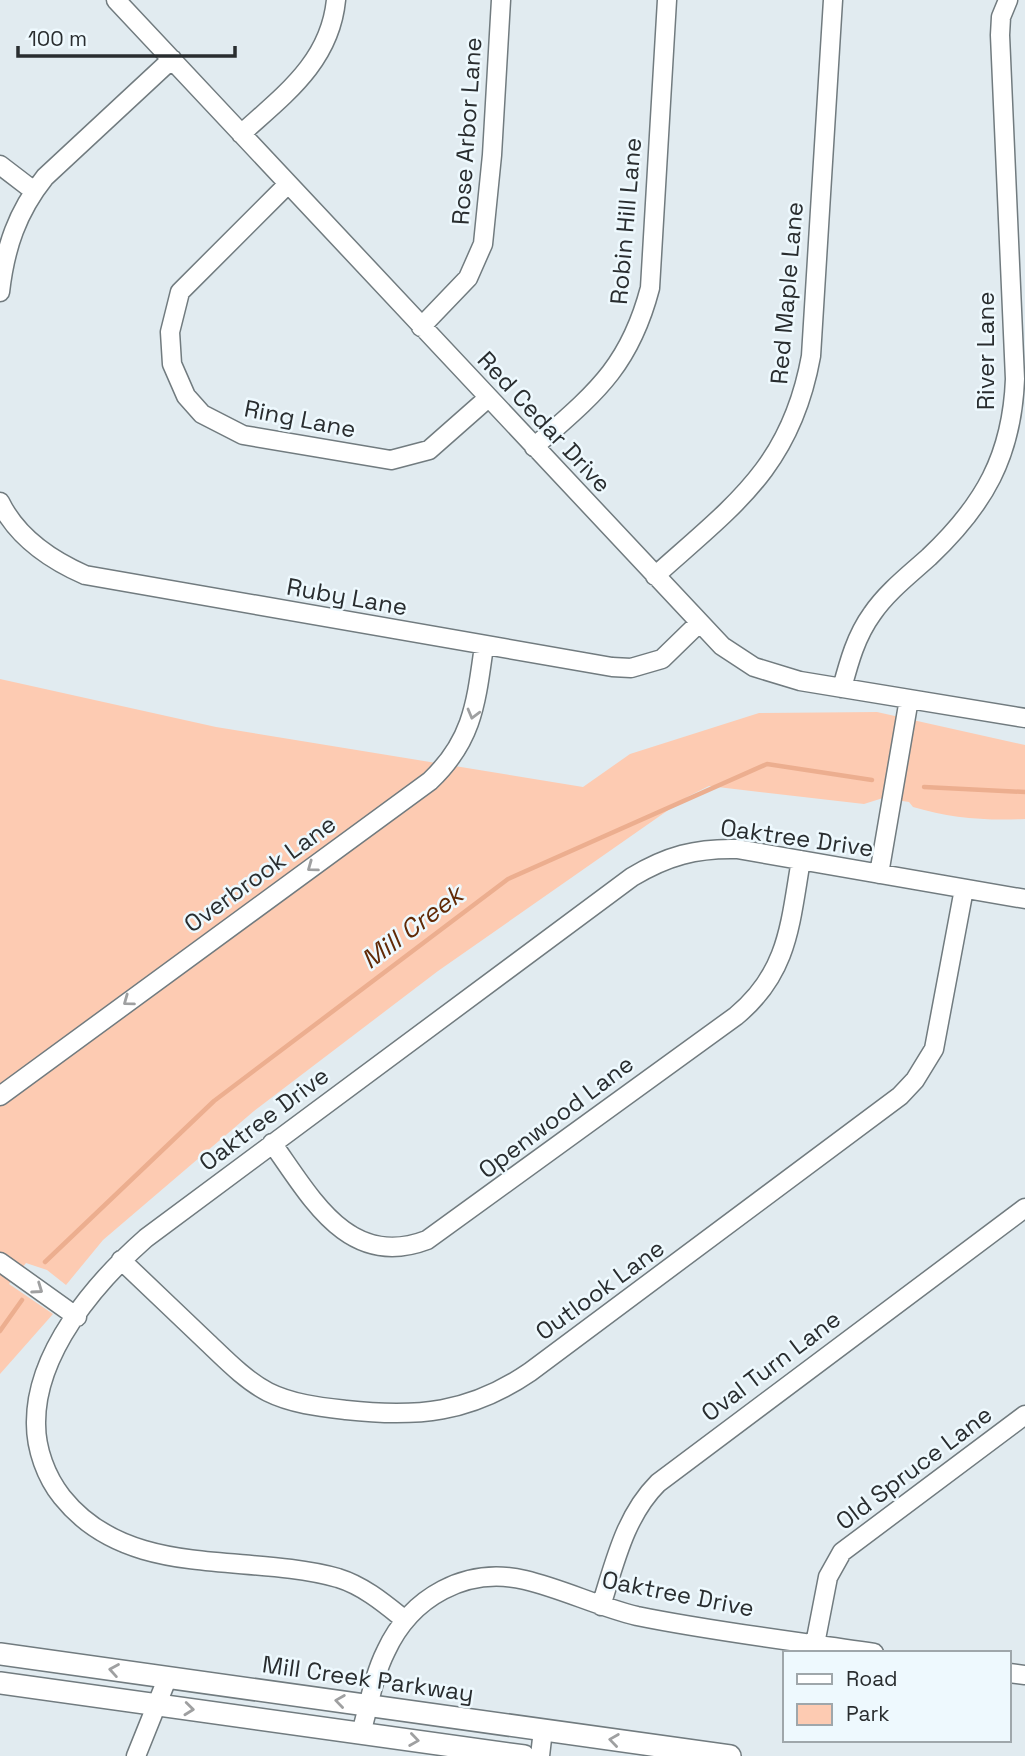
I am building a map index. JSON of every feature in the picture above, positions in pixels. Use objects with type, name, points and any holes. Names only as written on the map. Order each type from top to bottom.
[{"type":"main road","name":"Mill Creek Parkway","points":[[0,1654],[730,1756]]},
{"type":"main road","points":[[0,1683],[524,1756]]},
{"type":"street","name":"Red Cedar Drive","points":[[116,0],[722,646],[754,667],[800,681],[1025,718]]},
{"type":"street","points":[[241,134],[316,62],[331,31],[336,0]]},
{"type":"street","name":"Rose Arbor Lane","points":[[421,327],[468,278],[483,244],[492,155],[501,0]]},
{"type":"street","name":"Robin Hill Lane","points":[[534,447],[616,368],[640,326],[650,288],[667,0]]},
{"type":"street","name":"Red Maple Lane","points":[[655,576],[760,477],[776,456],[798,410],[811,356],[833,0]]},
{"type":"street","name":"River Lane","points":[[842,688],[851,654],[872,614],[971,513],[999,463],[1010,429],[1014,369],[1000,34],[1001,17],[1007,0]]},
{"type":"street","points":[[0,292],[8,241],[34,191],[45,177],[172,59]]},
{"type":"street","points":[[0,165],[34,191]]},
{"type":"street","name":"Ring Lane","points":[[288,184],[180,292],[170,332],[172,364],[186,396],[202,414],[243,435],[391,460],[412,457],[429,450],[488,398]]},
{"type":"street","name":"Ruby Lane","points":[[0,502],[27,538],[65,566],[85,575],[484,646],[631,668],[662,659],[699,623]]},
{"type":"street","name":"Overbrook Lane","points":[[0,1096],[430,781],[455,755],[468,730],[484,646]]},
{"type":"street","points":[[879,874],[909,699]]},
{"type":"street","name":"Oaktree Drive","points":[[405,1620],[380,1600],[341,1579],[131,1548],[84,1522],[52,1482],[41,1456],[36,1429],[39,1385],[52,1354],[121,1260],[272,1143],[654,864],[674,855],[708,849],[737,849],[1025,899]]},
{"type":"street","name":"Openwood Lane","points":[[272,1143],[316,1203],[346,1234],[374,1245],[390,1247],[427,1240],[736,1016],[764,989],[783,953],[801,860]]},
{"type":"street","name":"Outlook Lane","points":[[121,1260],[232,1366],[269,1392],[291,1401],[388,1415],[430,1413],[456,1408],[492,1394],[530,1372],[900,1096],[915,1080],[934,1049],[964,890]]},
{"type":"street","name":"Oval Turn Lane","points":[[600,1606],[625,1531],[637,1508],[658,1483],[1025,1208]]},
{"type":"street","points":[[0,1262],[77,1317]]},
{"type":"street","name":"Old Spruce Lane","points":[[815,1644],[828,1577],[842,1552],[1025,1415]]},
{"type":"street","name":"Oaktree Drive","points":[[361,1733],[386,1651],[405,1620],[438,1591],[483,1577],[502,1576],[527,1580],[637,1616],[861,1651]]},
{"type":"street","points":[[136,1756],[167,1679]]},
{"type":"street","points":[[540,1756],[543,1730]]},
{"type":"green space","points":[[0,679],[216,727],[583,787],[630,754],[759,713],[877,712],[1025,745],[1025,819],[996,820],[954,816],[913,807],[909,802],[883,798],[864,804],[709,786],[687,797],[438,971],[254,1111],[103,1240],[66,1285],[47,1270],[26,1263],[9,1284],[53,1314],[0,1374]]},
{"type":"waterway","name":"Mill Creek","points":[[45,1262],[214,1101],[508,879],[767,764],[872,780]]},
{"type":"waterway","name":"Mill Creek","points":[[924,787],[1025,792]]},
{"type":"waterway","name":"Mill Creek","points":[[0,1331],[22,1300]]}]
